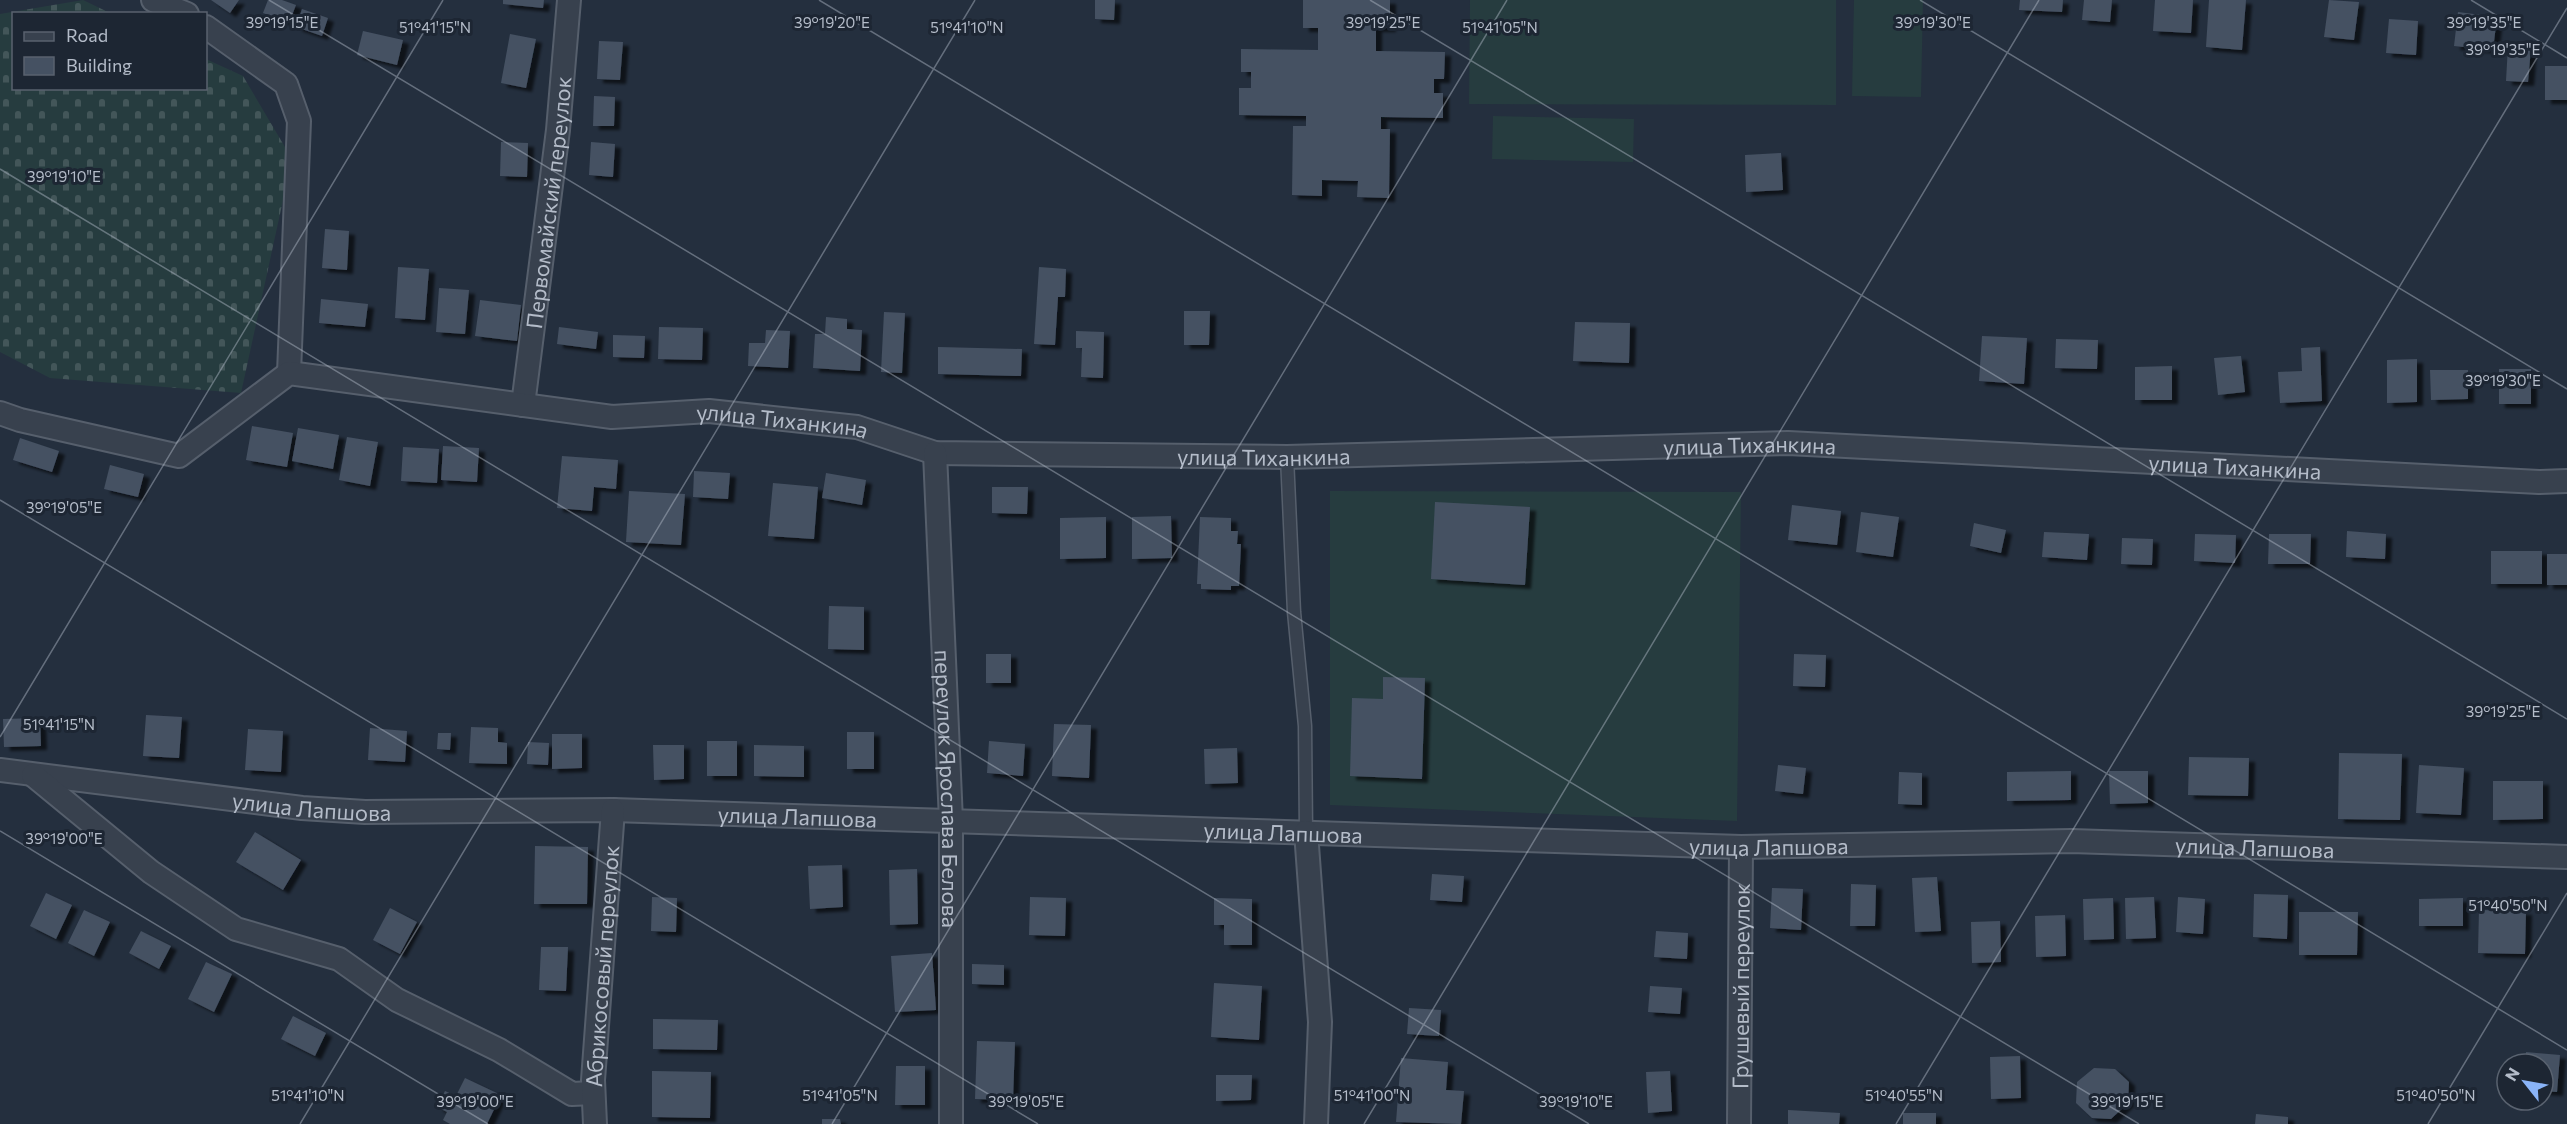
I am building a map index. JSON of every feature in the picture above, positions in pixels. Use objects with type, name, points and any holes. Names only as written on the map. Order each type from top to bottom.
[{"type":"street","points":[[153,0],[181,12]]},
{"type":"street","name":"Первомайский переулок","points":[[523,405],[558,130],[569,0]]},
{"type":"street","points":[[0,413],[20,420],[179,456],[289,373],[299,121],[286,84],[207,28]]},
{"type":"street","name":"улица Тиханкина","points":[[289,373],[612,417],[709,411],[857,427],[935,453],[1287,457],[1788,443],[2539,483],[2567,481]]},
{"type":"street","name":"переулок Ярослава Белова","points":[[935,453],[951,821],[951,1124]]},
{"type":"street","name":"улица Лапшова","points":[[0,770],[302,808],[365,812],[613,810],[1741,847],[2071,841],[2567,857]]},
{"type":"street","points":[[32,774],[151,872],[236,929],[339,959],[398,1000],[499,1050],[572,1094],[593,1093]]},
{"type":"street","name":"Абрикосовый переулок","points":[[595,1124],[593,1093],[613,810]]},
{"type":"street","points":[[1306,832],[1320,1022],[1316,1124]]},
{"type":"street","name":"Грушевый переулок","points":[[1739,1124],[1741,847]]},
{"type":"lane","points":[[1287,457],[1294,612],[1305,726],[1306,832]]},
{"type":"green space","points":[[83,0],[108,12],[12,12],[12,90],[207,90],[207,59],[243,76],[292,159],[241,393],[50,378],[0,352],[0,14]]},
{"type":"green space","points":[[1470,0],[1836,0],[1836,105],[1469,104]]},
{"type":"green space","points":[[1854,0],[1923,0],[1921,97],[1852,96]]},
{"type":"green space","points":[[1493,116],[1634,119],[1633,162],[1492,159]]},
{"type":"green space","points":[[1330,491],[1741,492],[1737,821],[1330,805]]},
{"type":"building","points":[[211,0],[239,0],[230,13]]},
{"type":"building","points":[[268,0],[282,0],[296,5],[289,23],[263,13]]},
{"type":"building","points":[[503,0],[544,0],[543,8],[503,4]]},
{"type":"building","points":[[1095,0],[1115,0],[1114,20],[1095,19]]},
{"type":"building","points":[[1303,0],[1390,0],[1390,28],[1376,28],[1376,51],[1445,52],[1444,79],[1434,79],[1434,93],[1443,93],[1443,118],[1381,117],[1381,129],[1390,129],[1389,198],[1357,197],[1358,181],[1322,180],[1322,196],[1292,195],[1293,126],[1306,126],[1306,116],[1239,115],[1239,88],[1251,88],[1251,72],[1241,72],[1241,49],[1318,50],[1318,28],[1303,28]]},
{"type":"building","points":[[2020,0],[2063,0],[2062,12],[2019,10]]},
{"type":"building","points":[[2084,0],[2112,0],[2110,22],[2082,20]]},
{"type":"building","points":[[2155,0],[2193,0],[2191,33],[2153,31]]},
{"type":"building","points":[[2209,0],[2246,0],[2242,50],[2206,47]]},
{"type":"building","points":[[2329,0],[2359,2],[2354,40],[2324,37]]},
{"type":"building","points":[[302,9],[328,18],[322,36],[296,27]]},
{"type":"building","points":[[2458,12],[2497,17],[2493,50],[2454,46]]},
{"type":"building","points":[[2389,19],[2418,21],[2416,55],[2386,53]]},
{"type":"building","points":[[363,31],[403,40],[397,65],[357,55]]},
{"type":"building","points":[[510,34],[536,39],[526,88],[501,83]]},
{"type":"building","points":[[599,41],[623,42],[620,80],[597,79]]},
{"type":"building","points":[[2508,46],[2531,48],[2528,82],[2506,81]]},
{"type":"building","points":[[2545,66],[2567,66],[2567,100],[2545,100]]},
{"type":"building","points":[[594,96],[615,97],[614,126],[593,126]]},
{"type":"building","points":[[501,142],[528,143],[527,177],[500,176]]},
{"type":"building","points":[[591,142],[615,144],[613,177],[589,175]]},
{"type":"building","points":[[1781,153],[1783,190],[1746,192],[1745,155]]},
{"type":"building","points":[[325,229],[349,231],[347,270],[322,268]]},
{"type":"building","points":[[398,267],[429,269],[425,320],[395,318]]},
{"type":"building","points":[[1039,267],[1066,269],[1065,297],[1058,297],[1055,345],[1034,344]]},
{"type":"building","points":[[439,288],[469,290],[465,334],[436,332]]},
{"type":"building","points":[[321,299],[368,304],[365,327],[319,323]]},
{"type":"building","points":[[480,300],[521,305],[517,341],[475,336]]},
{"type":"building","points":[[1184,311],[1210,311],[1209,345],[1184,345]]},
{"type":"building","points":[[884,312],[905,313],[902,373],[881,372]]},
{"type":"building","points":[[826,317],[847,319],[847,329],[862,330],[860,371],[813,368],[815,334],[825,334]]},
{"type":"building","points":[[1575,322],[1630,323],[1629,363],[1573,361]]},
{"type":"building","points":[[559,327],[598,332],[596,349],[557,344]]},
{"type":"building","points":[[659,327],[703,328],[702,360],[658,359]]},
{"type":"building","points":[[766,330],[790,331],[788,368],[748,366],[749,343],[765,343]]},
{"type":"building","points":[[1076,331],[1104,332],[1103,378],[1081,377],[1082,348],[1076,348]]},
{"type":"building","points":[[613,335],[645,336],[644,358],[613,357]]},
{"type":"building","points":[[1982,336],[2027,338],[2024,384],[1979,381]]},
{"type":"building","points":[[2056,339],[2098,340],[2097,369],[2055,368]]},
{"type":"building","points":[[938,347],[1022,349],[1021,376],[938,374]]},
{"type":"building","points":[[2320,347],[2322,401],[2280,403],[2278,372],[2302,371],[2301,348]]},
{"type":"building","points":[[2241,356],[2245,392],[2218,395],[2214,358]]},
{"type":"building","points":[[2417,359],[2417,402],[2387,403],[2387,360]]},
{"type":"building","points":[[2172,366],[2172,400],[2135,400],[2135,367]]},
{"type":"building","points":[[2499,369],[2531,369],[2531,404],[2499,404]]},
{"type":"building","points":[[2430,370],[2468,370],[2468,399],[2431,400]]},
{"type":"building","points":[[252,426],[293,433],[287,467],[246,460]]},
{"type":"building","points":[[298,428],[339,435],[333,469],[292,461]]},
{"type":"building","points":[[347,437],[378,442],[370,486],[339,480]]},
{"type":"building","points":[[20,438],[59,451],[52,472],[13,460]]},
{"type":"building","points":[[443,446],[479,448],[477,482],[441,480]]},
{"type":"building","points":[[403,447],[439,449],[437,483],[401,481]]},
{"type":"building","points":[[562,456],[618,460],[616,489],[594,487],[592,511],[557,508]]},
{"type":"building","points":[[110,465],[144,474],[138,497],[104,489]]},
{"type":"building","points":[[694,471],[730,473],[728,499],[693,497]]},
{"type":"building","points":[[826,473],[866,480],[862,505],[822,498]]},
{"type":"building","points":[[773,483],[818,487],[814,539],[768,536]]},
{"type":"building","points":[[992,487],[1028,487],[1027,514],[992,513]]},
{"type":"building","points":[[629,491],[685,494],[681,545],[626,542]]},
{"type":"building","points":[[1435,502],[1530,507],[1525,585],[1431,579]]},
{"type":"building","points":[[1792,505],[1841,511],[1837,545],[1788,540]]},
{"type":"building","points":[[1861,512],[1899,517],[1893,557],[1856,552]]},
{"type":"building","points":[[1171,516],[1172,558],[1132,559],[1132,517]]},
{"type":"building","points":[[1106,517],[1106,558],[1060,559],[1060,518]]},
{"type":"building","points":[[1200,517],[1231,518],[1231,531],[1238,531],[1237,544],[1241,544],[1239,586],[1231,586],[1231,590],[1201,589],[1201,584],[1197,584]]},
{"type":"building","points":[[1974,523],[2006,530],[2001,553],[1970,546]]},
{"type":"building","points":[[2347,531],[2386,534],[2385,559],[2346,557]]},
{"type":"building","points":[[2044,532],[2089,534],[2087,560],[2042,557]]},
{"type":"building","points":[[2195,534],[2236,535],[2235,563],[2194,561]]},
{"type":"building","points":[[2269,534],[2311,534],[2310,564],[2268,564]]},
{"type":"building","points":[[2122,538],[2153,539],[2152,565],[2121,564]]},
{"type":"building","points":[[2491,551],[2542,551],[2542,584],[2491,584]]},
{"type":"building","points":[[2547,554],[2567,554],[2567,585],[2547,585]]},
{"type":"building","points":[[829,606],[864,607],[864,650],[828,649]]},
{"type":"building","points":[[986,654],[1011,654],[1011,683],[986,683]]},
{"type":"building","points":[[1794,654],[1826,655],[1825,687],[1793,686]]},
{"type":"building","points":[[1383,677],[1425,678],[1422,779],[1350,776],[1352,698],[1383,699]]},
{"type":"building","points":[[146,715],[182,717],[179,758],[143,756]]},
{"type":"building","points":[[40,718],[41,746],[4,747],[3,719]]},
{"type":"building","points":[[1054,724],[1091,725],[1089,778],[1052,776]]},
{"type":"building","points":[[471,727],[498,728],[498,742],[507,743],[507,764],[469,763]]},
{"type":"building","points":[[370,728],[407,731],[405,762],[368,760]]},
{"type":"building","points":[[248,729],[283,731],[281,772],[245,770]]},
{"type":"building","points":[[847,732],[874,732],[874,769],[847,769]]},
{"type":"building","points":[[438,733],[451,733],[450,750],[437,749]]},
{"type":"building","points":[[552,734],[582,734],[582,768],[552,769]]},
{"type":"building","points":[[707,741],[737,741],[737,776],[707,776]]},
{"type":"building","points":[[989,741],[1025,744],[1023,776],[987,773]]},
{"type":"building","points":[[528,742],[549,743],[548,765],[527,764]]},
{"type":"building","points":[[653,745],[684,745],[684,779],[654,780]]},
{"type":"building","points":[[754,745],[804,746],[804,777],[754,776]]},
{"type":"building","points":[[1237,748],[1238,783],[1205,784],[1204,749]]},
{"type":"building","points":[[2339,753],[2402,754],[2400,820],[2338,819]]},
{"type":"building","points":[[2189,757],[2249,758],[2248,796],[2188,795]]},
{"type":"building","points":[[1778,765],[1806,768],[1803,794],[1775,791]]},
{"type":"building","points":[[2419,765],[2464,768],[2461,815],[2416,813]]},
{"type":"building","points":[[2071,771],[2071,800],[2007,801],[2007,772]]},
{"type":"building","points":[[2109,771],[2148,771],[2148,803],[2110,804]]},
{"type":"building","points":[[1899,772],[1922,773],[1922,805],[1898,804]]},
{"type":"building","points":[[2493,781],[2543,781],[2543,819],[2493,820]]},
{"type":"building","points":[[255,832],[301,860],[283,890],[236,862]]},
{"type":"building","points":[[535,846],[588,847],[587,904],[534,904]]},
{"type":"building","points":[[842,865],[843,907],[810,909],[808,866]]},
{"type":"building","points":[[917,869],[918,924],[890,925],[889,870]]},
{"type":"building","points":[[1432,874],[1464,876],[1462,902],[1430,900]]},
{"type":"building","points":[[1937,877],[1941,931],[1915,932],[1912,878]]},
{"type":"building","points":[[1851,884],[1876,885],[1875,926],[1850,926]]},
{"type":"building","points":[[1772,888],[1803,889],[1801,930],[1770,928]]},
{"type":"building","points":[[46,893],[72,905],[56,939],[30,926]]},
{"type":"building","points":[[2254,894],[2288,895],[2287,939],[2253,937]]},
{"type":"building","points":[[652,897],[677,898],[676,932],[651,931]]},
{"type":"building","points":[[1030,897],[1066,898],[1065,936],[1029,935]]},
{"type":"building","points":[[2154,897],[2156,938],[2126,939],[2125,898]]},
{"type":"building","points":[[2178,897],[2205,899],[2203,934],[2176,932]]},
{"type":"building","points":[[1214,898],[1252,899],[1252,945],[1224,945],[1224,925],[1214,925]]},
{"type":"building","points":[[2113,898],[2114,939],[2084,940],[2083,899]]},
{"type":"building","points":[[2463,898],[2463,926],[2419,926],[2419,899]]},
{"type":"building","points":[[390,908],[417,922],[400,954],[373,940]]},
{"type":"building","points":[[84,910],[110,922],[94,956],[68,943]]},
{"type":"building","points":[[2479,910],[2526,911],[2525,954],[2478,953]]},
{"type":"building","points":[[2299,912],[2358,912],[2357,955],[2299,955]]},
{"type":"building","points":[[2065,915],[2066,956],[2036,957],[2035,916]]},
{"type":"building","points":[[2000,921],[2001,962],[1972,963],[1971,922]]},
{"type":"building","points":[[141,931],[171,946],[159,969],[129,953]]},
{"type":"building","points":[[1656,931],[1688,933],[1687,959],[1654,957]]},
{"type":"building","points":[[541,947],[568,947],[566,991],[539,990]]},
{"type":"building","points":[[932,953],[936,1010],[895,1012],[891,956]]},
{"type":"building","points":[[206,962],[232,974],[214,1012],[188,999]]},
{"type":"building","points":[[972,964],[1004,965],[1004,985],[972,984]]},
{"type":"building","points":[[1214,983],[1262,986],[1259,1040],[1211,1037]]},
{"type":"building","points":[[1650,986],[1682,988],[1680,1014],[1648,1012]]},
{"type":"building","points":[[1409,1008],[1441,1010],[1439,1036],[1407,1034]]},
{"type":"building","points":[[293,1016],[326,1033],[315,1056],[281,1039]]},
{"type":"building","points":[[653,1019],[718,1020],[717,1050],[653,1049]]},
{"type":"building","points":[[977,1041],[1015,1042],[1013,1100],[975,1099]]},
{"type":"building","points":[[2555,1055],[2560,1055],[2557,1092],[2555,1092]]},
{"type":"building","points":[[2020,1056],[2021,1098],[1991,1099],[1990,1057]]},
{"type":"building","points":[[1401,1058],[1448,1062],[1446,1090],[1464,1091],[1461,1124],[1396,1122]]},
{"type":"building","points":[[896,1066],[925,1066],[925,1105],[895,1105]]},
{"type":"building","points":[[2094,1068],[2115,1069],[2129,1082],[2128,1103],[2111,1119],[2092,1118],[2076,1103],[2077,1082]]},
{"type":"building","points":[[652,1071],[711,1072],[710,1118],[652,1117]]},
{"type":"building","points":[[1670,1071],[1672,1111],[1648,1113],[1646,1072]]},
{"type":"building","points":[[1216,1075],[1252,1075],[1251,1100],[1216,1101]]},
{"type":"building","points":[[465,1078],[501,1095],[487,1124],[450,1124],[443,1120],[447,1112],[437,1107],[445,1091],[456,1096]]},
{"type":"building","points":[[1788,1110],[1840,1113],[1839,1124],[1788,1124]]},
{"type":"building","points":[[1903,1113],[1936,1113],[1936,1124],[1903,1124]]},
{"type":"building","points":[[2256,1114],[2288,1117],[2288,1124],[2255,1124]]},
{"type":"building","points":[[822,1119],[840,1119],[841,1124],[822,1124]]}]
